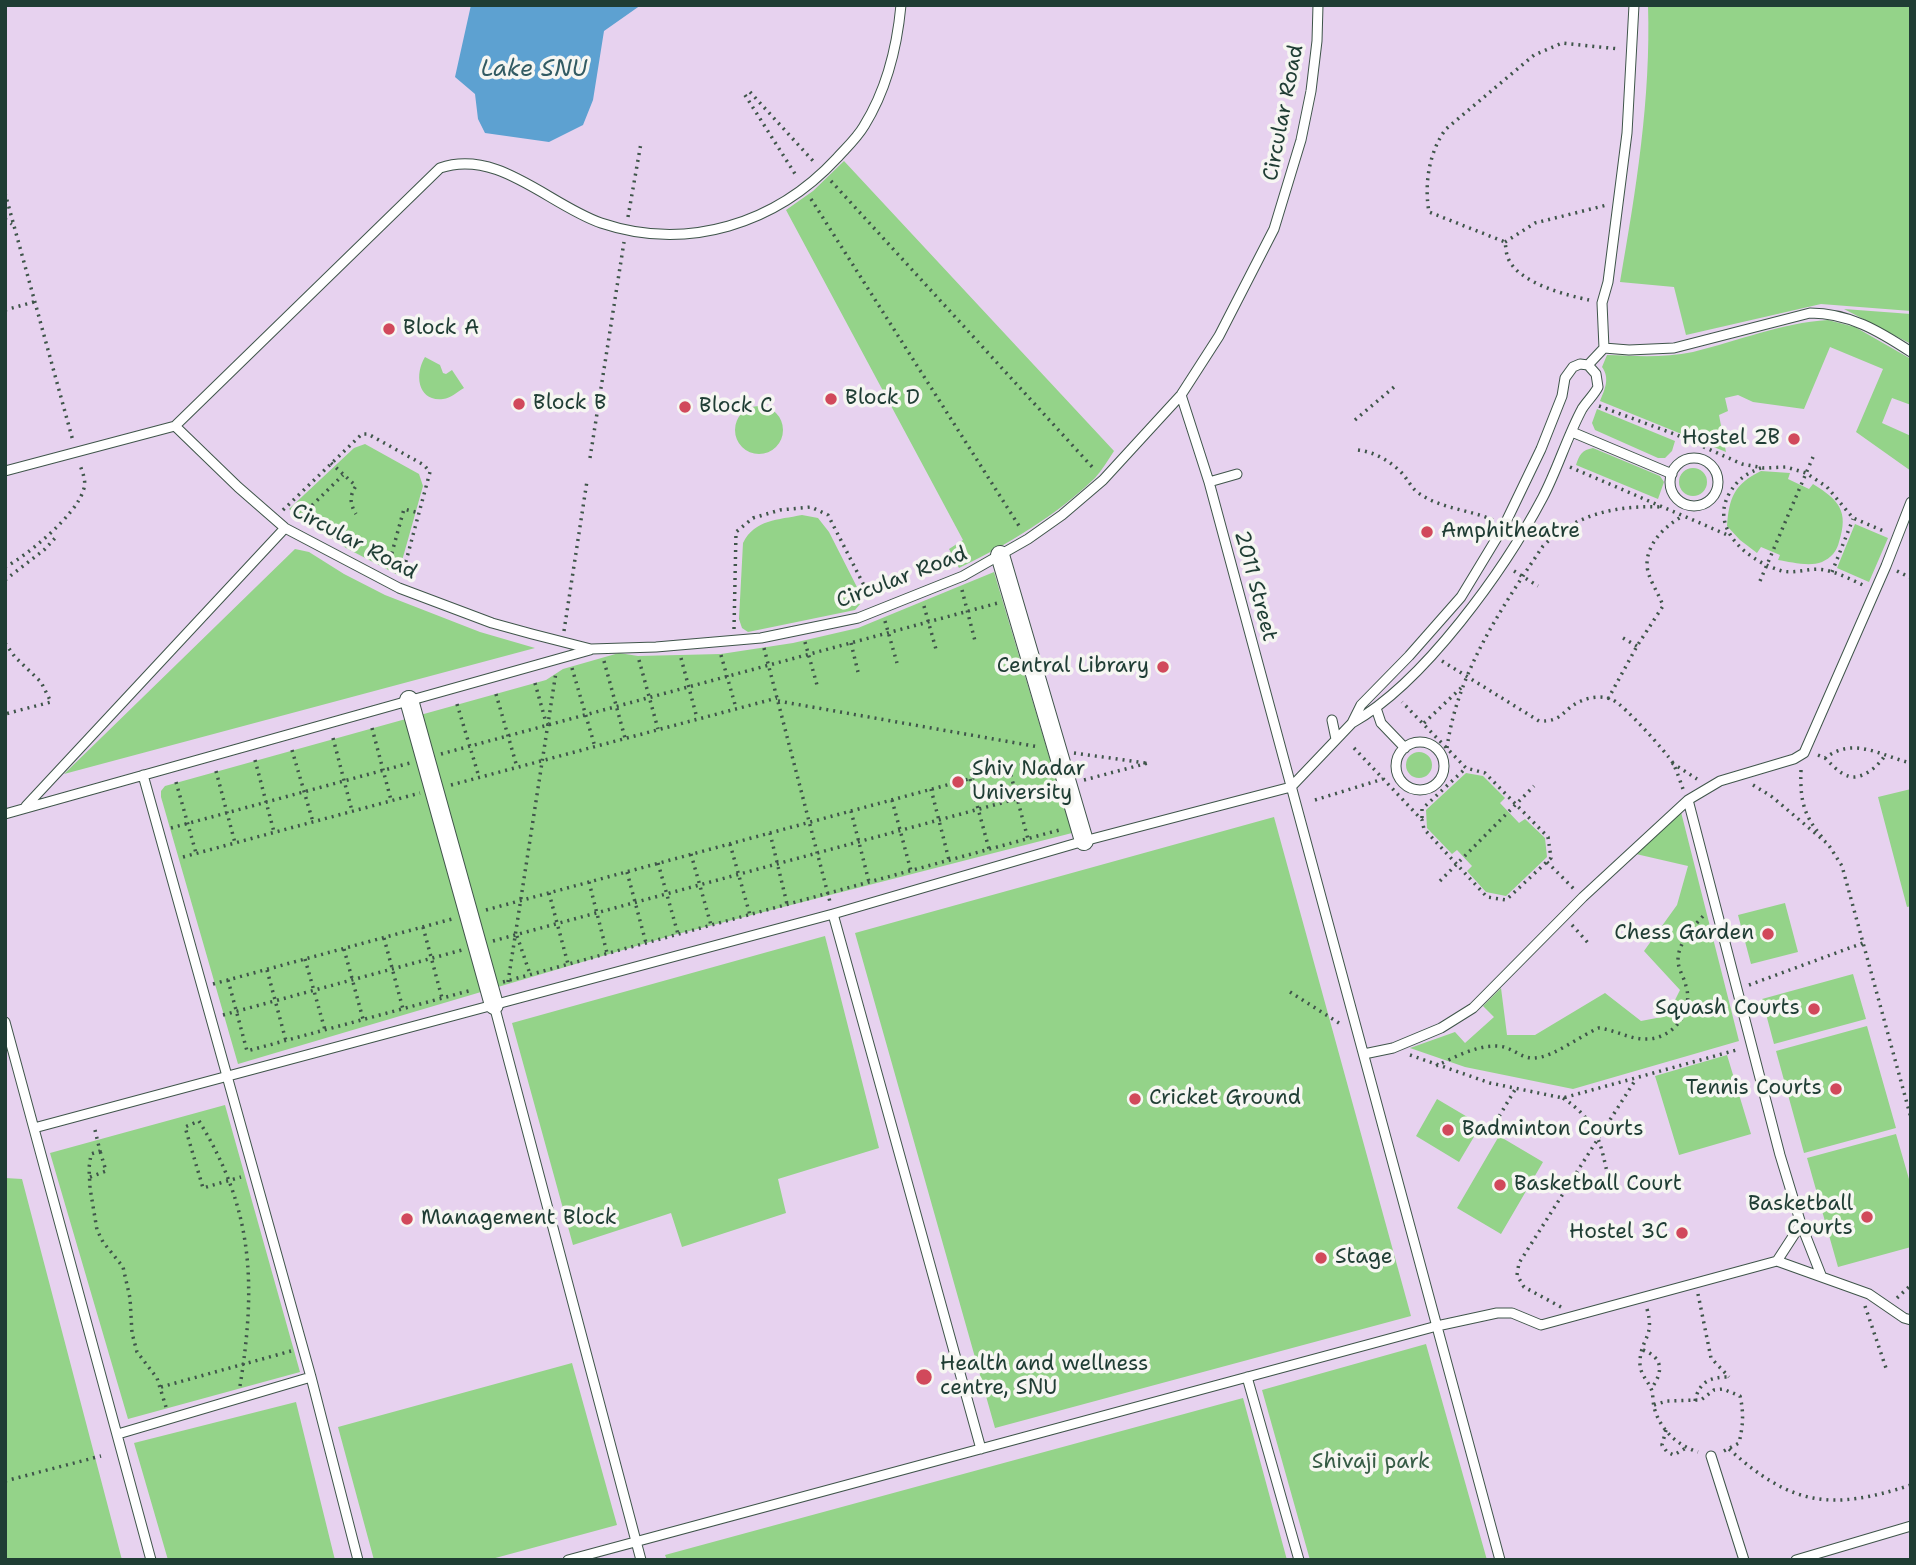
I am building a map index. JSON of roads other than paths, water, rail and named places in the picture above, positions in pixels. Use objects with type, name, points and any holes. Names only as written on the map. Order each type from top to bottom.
[{"type":"street","points":[[1000,555],[1081,833]]},
{"type":"street","points":[[409,701],[488,986],[500,1003]]},
{"type":"lane","points":[[5,471],[175,426],[440,168],[453,163],[488,167],[528,184],[577,213],[626,229],[685,235],[723,229],[774,209],[824,173],[864,128],[880,97],[898,35],[901,5]]},
{"type":"lane","name":"Circular Road","points":[[175,426],[285,528],[399,588],[492,623],[596,649],[678,646],[761,638],[858,618],[958,578],[1028,539],[1062,515],[1103,480],[1181,395],[1219,336],[1274,229],[1289,187],[1309,103],[1317,41],[1318,5]]},
{"type":"lane","points":[[1588,365],[1604,348],[1602,303],[1608,282],[1627,133],[1634,5]]},
{"type":"lane","points":[[1604,348],[1674,348],[1810,313],[1829,313],[1880,332],[1911,352]]},
{"type":"lane","points":[[34,1128],[833,914],[1081,833],[1291,787],[1352,723],[1376,708],[1432,653],[1473,606],[1523,534],[1545,494],[1583,407],[1598,387],[1596,374],[1588,365],[1580,364],[1573,368],[1565,379],[1562,396],[1541,449],[1504,526],[1461,597],[1361,705],[1352,723]]},
{"type":"lane","name":"2011 Street","points":[[1181,395],[1209,482],[1500,1560]]},
{"type":"lane","points":[[1572,432],[1672,474]]},
{"type":"lane","points":[[1689,459],[1705,460],[1716,472],[1718,487],[1710,500],[1703,505],[1688,505],[1675,496],[1671,489],[1672,474],[1682,462],[1689,459]]},
{"type":"lane","points":[[1209,482],[1237,474]]},
{"type":"lane","points":[[1364,1054],[1394,1048],[1441,1028],[1473,1008],[1583,897],[1688,800],[1720,781],[1794,759],[1805,751],[1911,502]]},
{"type":"lane","points":[[26,807],[285,528]]},
{"type":"lane","points":[[5,814],[596,649]]},
{"type":"lane","points":[[1376,708],[1381,723],[1405,748]]},
{"type":"lane","points":[[1332,720],[1336,739]]},
{"type":"lane","points":[[1420,741],[1435,747],[1440,753],[1444,768],[1438,783],[1424,790],[1415,790],[1402,782],[1395,767],[1400,752],[1405,748],[1420,741]]},
{"type":"lane","points":[[143,775],[358,1560]]},
{"type":"lane","points":[[1688,800],[1780,1155],[1801,1224],[1821,1275]]},
{"type":"lane","points":[[833,914],[981,1449]]},
{"type":"lane","points":[[500,1003],[641,1560]]},
{"type":"lane","points":[[5,1022],[151,1560]]},
{"type":"lane","points":[[1777,1261],[1801,1224]]},
{"type":"lane","points":[[568,1560],[1437,1326],[1497,1313],[1512,1313],[1541,1325],[1777,1261],[1869,1294],[1911,1320]]},
{"type":"lane","points":[[118,1434],[310,1377]]},
{"type":"lane","points":[[1247,1377],[1298,1560]]},
{"type":"lane","points":[[1711,1456],[1744,1560]]},
{"type":"lane","points":[[1796,1560],[1911,1526]]},
{"type":"water","name":"Lake SNU","points":[[471,5],[641,5],[604,31],[593,100],[583,125],[549,142],[485,133],[478,119],[475,94],[455,77]]},
{"type":"place","name":"Block A","points":[[389,329]]},
{"type":"place","name":"Block D","points":[[831,399]]},
{"type":"place","name":"Block B","points":[[519,404]]},
{"type":"place","name":"Block C","points":[[685,407]]},
{"type":"place","name":"Hostel 2B","points":[[1794,439]]},
{"type":"place","name":"Amphitheatre","points":[[1427,532]]},
{"type":"place","name":"Central Library","points":[[1163,667]]},
{"type":"place","name":"Shiv Nadar University","points":[[958,782]]},
{"type":"place","name":"Chess Garden","points":[[1768,934]]},
{"type":"place","name":"Squash Courts","points":[[1814,1009]]},
{"type":"place","name":"Tennis Courts","points":[[1836,1089]]},
{"type":"place","name":"Cricket Ground","points":[[1135,1099]]},
{"type":"place","name":"Badminton Courts","points":[[1448,1130]]},
{"type":"place","name":"Basketball Court","points":[[1500,1185]]},
{"type":"place","name":"Basketball Courts","points":[[1867,1217]]},
{"type":"place","name":"Management Block","points":[[407,1219]]},
{"type":"place","name":"Hostel 3C","points":[[1682,1233]]},
{"type":"place","name":"Stage","points":[[1321,1258]]},
{"type":"place","name":"Health and wellness centre, SNU","points":[[924,1377]]},
{"type":"park label","name":"Shivaji park","points":[[1371,1463]]}]
